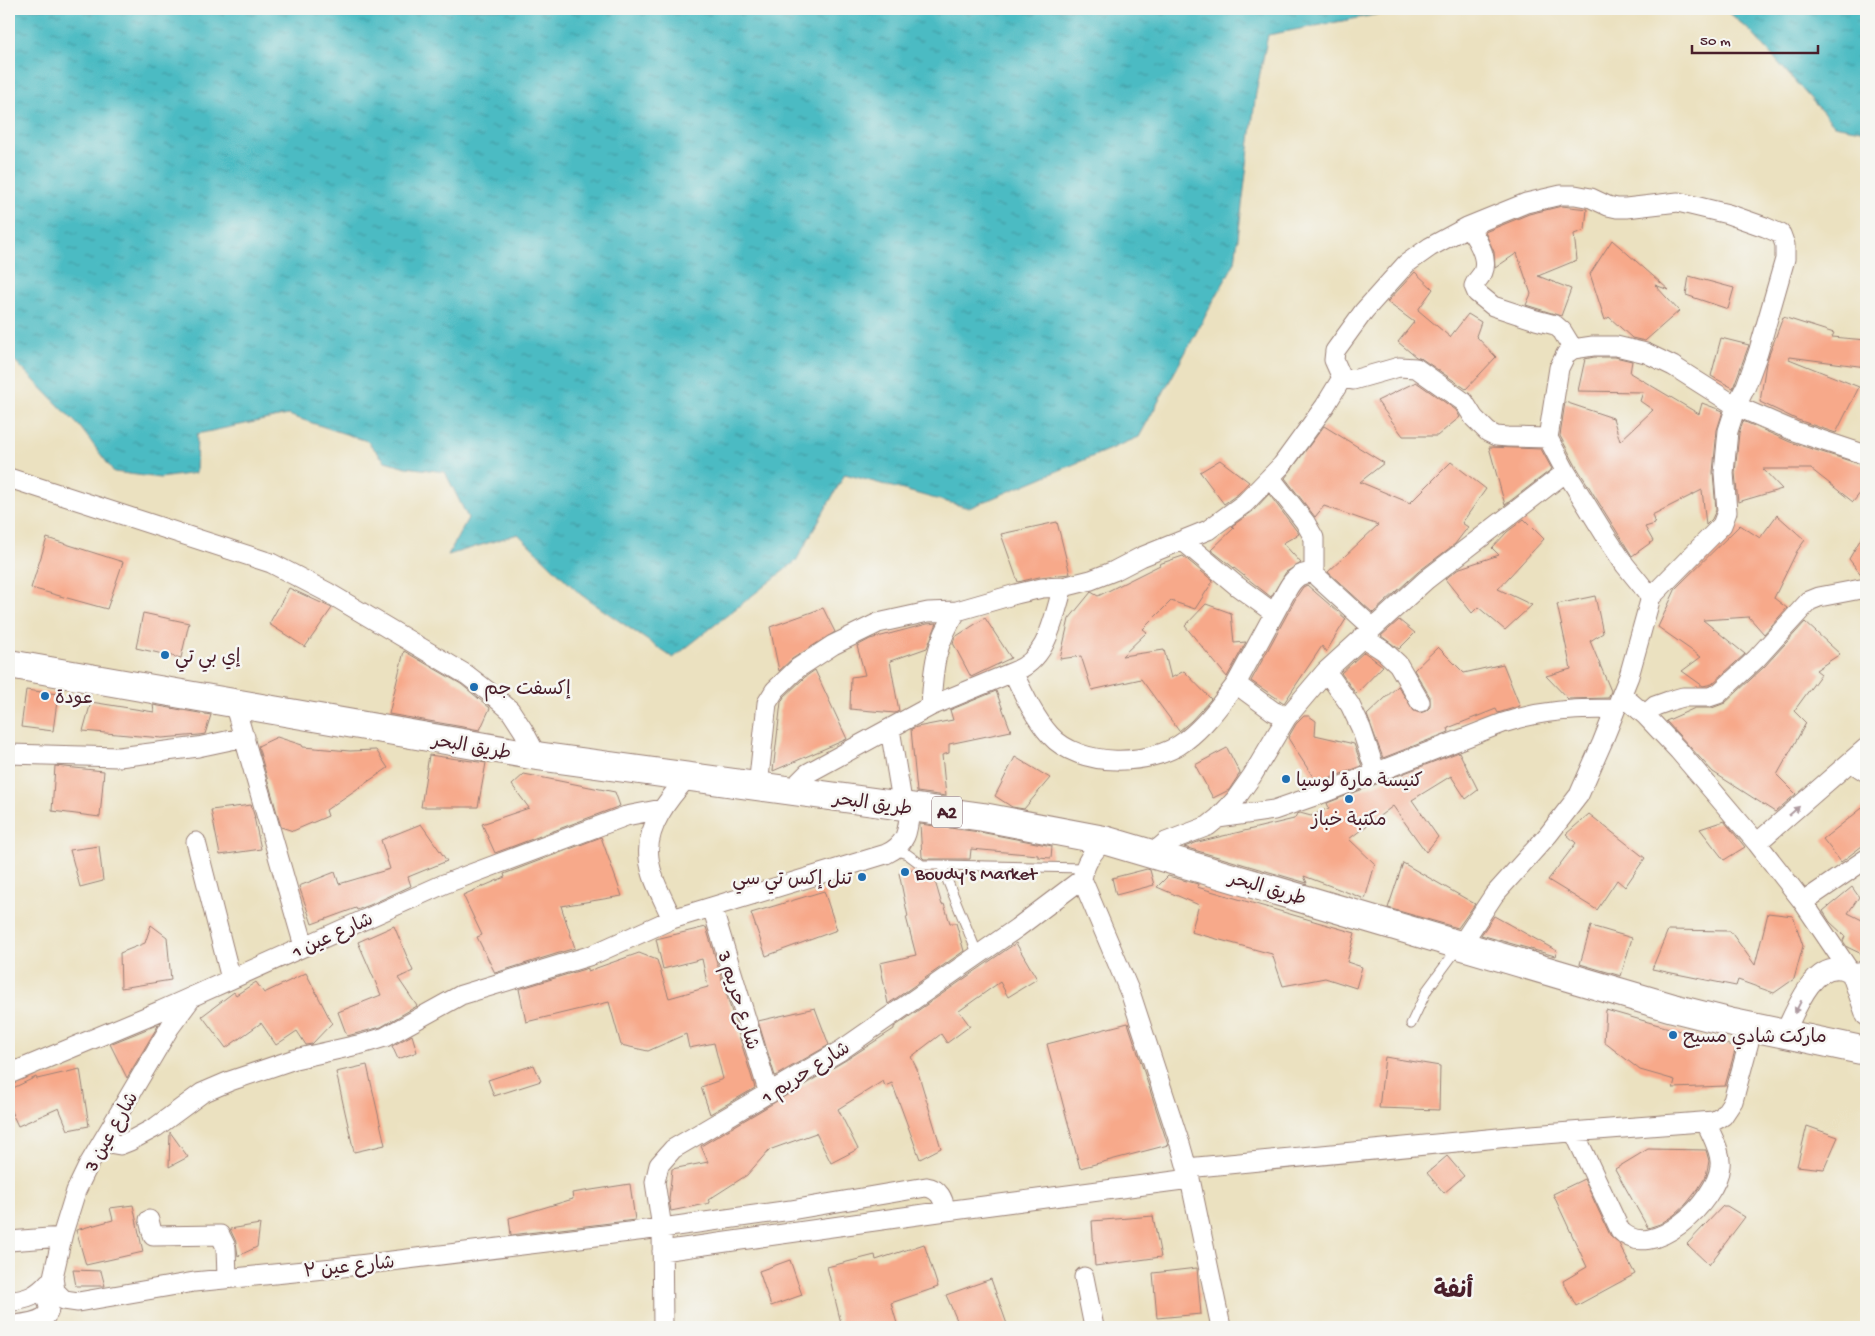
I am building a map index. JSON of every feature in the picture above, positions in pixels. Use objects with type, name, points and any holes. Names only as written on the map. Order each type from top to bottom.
[{"type":"main road","name":"طريق البحر","points":[[9,664],[538,756],[983,817],[1104,840],[1673,1008],[1866,1051]]},
{"type":"street","points":[[1342,378],[1334,360],[1334,354],[1364,311],[1406,264],[1430,247],[1467,227],[1526,202],[1550,197],[1576,195],[1591,198],[1617,208],[1678,202],[1692,204],[1765,227],[1781,234],[1786,245],[1785,259],[1758,353],[1746,386],[1736,406],[1728,431],[1724,457],[1726,517],[1722,524],[1651,597],[1637,650],[1618,702],[1602,743],[1578,795],[1548,836],[1494,895],[1461,945]]},
{"type":"street","points":[[1467,227],[1478,242],[1484,260],[1483,273],[1474,286],[1477,293],[1493,306],[1555,325],[1562,331],[1573,349]]},
{"type":"street","points":[[1651,597],[1625,564],[1566,472],[1548,438],[1559,368],[1566,354],[1573,349],[1593,346],[1616,346],[1646,353],[1673,366],[1736,406],[1794,431],[1866,455]]},
{"type":"street","points":[[1342,378],[1353,380],[1399,367],[1416,368],[1464,402],[1474,418],[1488,432],[1496,436],[1548,438]]},
{"type":"street","points":[[758,787],[767,703],[775,690],[798,668],[833,645],[878,623],[928,612],[957,611],[1034,590],[1063,587],[1105,575],[1141,557],[1184,541],[1218,525],[1245,502],[1282,465],[1325,406],[1342,378]]},
{"type":"street","points":[[1152,853],[1166,842],[1208,826],[1218,818],[1235,800],[1252,776],[1287,717],[1326,671],[1426,580],[1566,472]]},
{"type":"street","points":[[1270,477],[1305,522],[1314,538],[1314,574]]},
{"type":"street","points":[[9,478],[271,563],[327,592],[467,676],[489,692],[510,710],[538,756]]},
{"type":"street","points":[[1184,541],[1237,586],[1274,613]]},
{"type":"street","points":[[1013,672],[1026,698],[1049,734],[1063,746],[1076,753],[1100,759],[1146,758],[1172,750],[1202,725],[1236,684],[1287,590],[1296,578],[1306,573],[1314,574],[1367,633],[1398,664],[1420,702]]},
{"type":"street","points":[[791,790],[808,773],[931,706],[1028,665],[1043,647],[1063,587]]},
{"type":"street","points":[[1645,715],[1655,706],[1669,701],[1683,697],[1708,697],[1718,694],[1756,659],[1784,626],[1809,601],[1819,597],[1866,588]]},
{"type":"street","points":[[931,706],[936,652],[941,638],[957,611]]},
{"type":"street","points":[[1326,671],[1350,705],[1361,728],[1376,773]]},
{"type":"street","points":[[1236,684],[1273,711],[1287,717]]},
{"type":"street","points":[[1218,818],[1274,810],[1523,716],[1618,702],[1645,715],[1679,751],[1758,844],[1829,939],[1859,972],[1866,1016]]},
{"type":"street","points":[[234,703],[304,946]]},
{"type":"street","points":[[103,1142],[120,1145],[130,1141],[156,1127],[202,1093],[230,1081],[295,1059],[385,1037],[460,994],[592,954],[672,920],[894,850],[903,841],[908,832],[906,807],[890,730]]},
{"type":"street","points":[[9,754],[119,757],[198,747],[245,738]]},
{"type":"street","points":[[1758,844],[1859,767],[1866,748]]},
{"type":"street","points":[[672,920],[653,874],[649,859],[649,841],[662,809],[688,776]]},
{"type":"street","name":"شارع عين 1","points":[[9,1074],[42,1062],[444,884],[626,816],[662,809]]},
{"type":"street","points":[[1104,840],[1090,856],[1083,873],[1130,995],[1188,1174],[1221,1327]]},
{"type":"street","points":[[196,842],[231,978]]},
{"type":"street","points":[[1803,902],[1866,859]]},
{"type":"street","name":"شارع حريم 1","points":[[663,1327],[662,1228],[656,1182],[659,1165],[673,1149],[840,1051],[978,955],[1083,873]]},
{"type":"street","name":"شارع حريم 3","points":[[712,907],[769,1094]]},
{"type":"street","points":[[1784,1034],[1804,994],[1814,979],[1829,939]]},
{"type":"street","points":[[1814,979],[1826,971],[1840,969],[1859,972]]},
{"type":"street","name":"شارع عين 3","points":[[52,1277],[76,1191],[170,1027],[193,996]]},
{"type":"street","points":[[662,1251],[946,1211],[1188,1174],[1574,1132],[1714,1121],[1723,1116],[1733,1101],[1753,1027]]},
{"type":"street","points":[[1574,1132],[1620,1230],[1630,1237],[1645,1239],[1658,1236],[1680,1224],[1701,1206],[1713,1189],[1719,1174],[1720,1159],[1706,1122]]},
{"type":"street","name":"شارع عين ٣","points":[[52,1277],[58,1296],[70,1302],[194,1282],[334,1268],[662,1228],[791,1210],[926,1187],[938,1191],[946,1211]]},
{"type":"street","points":[[149,1220],[153,1236],[220,1235],[226,1247],[227,1278]]},
{"type":"street","points":[[9,1240],[62,1237]]},
{"type":"street","points":[[9,1302],[26,1299],[40,1292],[52,1277]]},
{"type":"street","points":[[1084,1277],[1094,1327]]},
{"type":"street","points":[[9,1326],[37,1322],[46,1316],[48,1303],[40,1292]]},
{"type":"street","points":[[9,1320],[46,1316]]},
{"type":"lane","points":[[894,850],[906,854],[922,865],[1083,873]]},
{"type":"lane","points":[[941,865],[978,955]]},
{"type":"lane","points":[[1411,1024],[1427,990],[1461,945]]},
{"type":"water","points":[[9,9],[1406,9],[1268,35],[1256,92],[1235,262],[1139,437],[969,508],[845,474],[796,561],[673,658],[580,594],[518,534],[448,555],[468,518],[445,472],[406,467],[385,461],[367,441],[288,415],[197,434],[196,473],[160,478],[114,472],[80,427],[9,355]]},
{"type":"water","points":[[1725,9],[1866,9],[1866,131],[1834,125],[1751,32]]},
{"type":"building","points":[[1562,206],[1587,209],[1585,230],[1574,234],[1577,260],[1538,276],[1571,289],[1561,316],[1526,305],[1531,294],[1517,253],[1495,268],[1494,252],[1485,232],[1529,214]]},
{"type":"building","points":[[1612,240],[1669,290],[1655,285],[1679,311],[1645,341],[1632,338],[1609,317],[1605,320],[1590,274]]},
{"type":"building","points":[[1415,272],[1433,289],[1418,310],[1450,337],[1468,314],[1481,322],[1476,336],[1496,357],[1466,389],[1422,359],[1416,357],[1398,342],[1414,322],[1387,302]]},
{"type":"building","points":[[1689,276],[1734,288],[1728,309],[1686,295]]},
{"type":"building","points":[[1783,317],[1834,333],[1832,337],[1866,340],[1866,367],[1790,357],[1789,359],[1859,387],[1836,433],[1798,420],[1760,402],[1766,363]]},
{"type":"building","points":[[1721,338],[1749,345],[1733,388],[1711,376]]},
{"type":"building","points":[[1615,357],[1632,361],[1630,373],[1699,414],[1702,403],[1723,411],[1717,430],[1713,472],[1716,510],[1712,519],[1706,525],[1702,490],[1652,515],[1655,524],[1645,527],[1653,541],[1632,556],[1576,466],[1560,436],[1565,402],[1613,418],[1620,441],[1653,410],[1640,401],[1643,392],[1578,391],[1585,359]]},
{"type":"building","points":[[1416,382],[1456,410],[1460,417],[1437,436],[1403,436],[1377,401]]},
{"type":"building","points":[[1743,421],[1790,442],[1866,466],[1866,486],[1853,502],[1811,469],[1763,469],[1782,489],[1738,502],[1735,473],[1739,433]]},
{"type":"building","points":[[1324,426],[1384,463],[1360,482],[1410,503],[1451,462],[1486,489],[1462,523],[1468,527],[1455,544],[1418,572],[1373,613],[1328,572],[1378,525],[1324,506],[1315,517],[1285,478]]},
{"type":"building","points":[[1489,447],[1541,449],[1552,469],[1505,505]]},
{"type":"building","points":[[1220,460],[1249,482],[1238,494],[1224,504],[1200,472]]},
{"type":"building","points":[[1269,494],[1299,534],[1283,543],[1301,563],[1286,572],[1271,597],[1211,550],[1234,528],[1232,526],[1253,511]]},
{"type":"building","points":[[1777,515],[1805,540],[1797,551],[1774,598],[1787,608],[1764,634],[1749,617],[1703,620],[1745,654],[1712,684],[1703,686],[1682,671],[1701,657],[1658,627],[1676,588],[1740,525],[1760,538]]},
{"type":"building","points":[[1524,519],[1544,539],[1498,589],[1532,605],[1505,630],[1478,607],[1472,613],[1445,579],[1460,568],[1499,555],[1492,548],[1507,532]]},
{"type":"building","points":[[1057,522],[1070,574],[1039,577],[1018,582],[1001,534]]},
{"type":"building","points":[[1866,530],[1866,577],[1863,577],[1849,559]]},
{"type":"building","points":[[47,538],[123,562],[107,609],[31,588]]},
{"type":"building","points":[[1183,556],[1213,581],[1195,609],[1171,601],[1143,629],[1147,632],[1122,656],[1164,650],[1171,678],[1184,671],[1211,699],[1179,731],[1141,679],[1092,690],[1081,656],[1060,659],[1069,619],[1091,592],[1098,596],[1159,564]]},
{"type":"building","points":[[1307,585],[1346,619],[1326,652],[1322,646],[1284,703],[1251,681],[1297,596],[1303,587]]},
{"type":"building","points":[[289,588],[332,608],[305,647],[269,624]]},
{"type":"building","points":[[1595,596],[1603,633],[1590,641],[1611,691],[1608,698],[1568,699],[1546,676],[1571,669],[1557,604]]},
{"type":"building","points":[[1206,604],[1231,613],[1234,643],[1246,642],[1227,677],[1185,626]]},
{"type":"building","points":[[823,608],[835,632],[792,659],[779,671],[770,627]]},
{"type":"building","points":[[143,613],[189,623],[181,658],[136,648]]},
{"type":"building","points":[[985,618],[1011,658],[971,677],[953,643],[955,637]]},
{"type":"building","points":[[1399,620],[1415,633],[1399,649],[1381,636]]},
{"type":"building","points":[[1805,622],[1840,654],[1816,670],[1821,674],[1794,711],[1806,723],[1777,775],[1796,794],[1775,812],[1713,772],[1666,721],[1695,708],[1712,708],[1725,703],[1764,667]]},
{"type":"building","points":[[937,623],[927,648],[890,661],[899,711],[895,713],[850,709],[851,677],[865,675],[857,646],[870,639]]},
{"type":"building","points":[[1438,647],[1464,673],[1503,664],[1520,706],[1498,713],[1496,709],[1448,728],[1449,732],[1383,758],[1367,715],[1398,686],[1414,711],[1420,713],[1426,711],[1430,707],[1430,697],[1414,670]]},
{"type":"building","points":[[404,651],[461,684],[490,708],[480,730],[389,714]]},
{"type":"building","points":[[1364,652],[1383,666],[1356,694],[1341,673]]},
{"type":"building","points":[[815,670],[847,739],[773,771],[781,702],[805,677]]},
{"type":"building","points":[[26,690],[58,694],[53,731],[21,727]]},
{"type":"building","points":[[996,691],[1011,731],[949,744],[949,753],[942,755],[946,796],[917,792],[911,729],[953,720],[950,710]]},
{"type":"building","points":[[91,702],[154,712],[153,705],[211,715],[205,734],[199,735],[162,738],[83,731]]},
{"type":"building","points":[[1304,716],[1309,716],[1316,721],[1315,735],[1354,744],[1362,766],[1317,783],[1288,738],[1296,724]]},
{"type":"building","points":[[277,737],[302,745],[303,747],[350,751],[376,750],[388,768],[326,810],[328,816],[293,831],[281,827],[258,746]]},
{"type":"building","points":[[1227,748],[1240,773],[1229,790],[1213,798],[1195,765]]},
{"type":"building","points":[[1459,752],[1478,790],[1466,799],[1451,776],[1412,800],[1438,837],[1426,852],[1393,806],[1349,839],[1375,864],[1365,899],[1304,876],[1307,883],[1184,847],[1294,819],[1300,813],[1311,816],[1329,808],[1327,803]]},
{"type":"building","points":[[429,755],[486,763],[478,807],[421,807]]},
{"type":"building","points":[[1015,757],[1050,778],[1024,809],[1012,807],[995,796]]},
{"type":"building","points":[[55,766],[104,771],[100,817],[52,811]]},
{"type":"building","points":[[524,774],[615,792],[620,806],[495,853],[482,824],[529,808],[512,785]]},
{"type":"building","points":[[251,805],[261,849],[220,855],[211,810]]},
{"type":"building","points":[[1866,805],[1866,843],[1841,862],[1823,839]]},
{"type":"building","points":[[1589,814],[1645,858],[1625,887],[1617,880],[1597,910],[1548,880],[1576,843],[1566,834]]},
{"type":"building","points":[[1724,821],[1745,847],[1724,860],[1700,829]]},
{"type":"building","points":[[421,824],[447,861],[408,877],[411,886],[357,910],[356,908],[312,924],[299,886],[335,872],[339,884],[390,869],[381,840]]},
{"type":"building","points":[[920,824],[980,832],[1052,846],[1051,858],[1038,857],[1038,855],[971,849],[970,859],[924,859],[922,857]]},
{"type":"building","points":[[601,837],[622,896],[561,906],[575,948],[495,973],[477,937],[482,935],[463,895],[505,877],[504,874]]},
{"type":"building","points":[[99,846],[103,881],[80,887],[70,850]]},
{"type":"building","points":[[1403,863],[1475,904],[1458,928],[1388,908]]},
{"type":"building","points":[[917,869],[932,871],[942,905],[944,904],[950,923],[956,923],[964,951],[888,1004],[880,963],[916,955],[906,917],[908,917],[899,873]]},
{"type":"building","points":[[1147,869],[1150,870],[1154,885],[1116,895],[1112,878]]},
{"type":"building","points":[[1168,876],[1198,884],[1197,887],[1355,933],[1347,962],[1362,967],[1356,988],[1325,978],[1283,986],[1272,954],[1191,932],[1199,905],[1157,887]]},
{"type":"building","points":[[1852,887],[1859,897],[1848,913],[1866,922],[1866,956],[1847,947],[1843,941],[1845,936],[1830,922],[1823,911]]},
{"type":"building","points":[[824,891],[837,930],[766,956],[751,913]]},
{"type":"building","points":[[1768,913],[1793,916],[1803,946],[1794,979],[1774,993],[1738,980],[1736,986],[1652,969],[1668,930],[1730,931],[1755,965]]},
{"type":"building","points":[[1494,916],[1557,951],[1555,956],[1481,935]]},
{"type":"building","points":[[151,925],[167,937],[171,980],[121,988],[120,953],[145,943]]},
{"type":"building","points":[[394,926],[413,971],[398,978],[417,1006],[381,1027],[347,1036],[338,1012],[381,995],[358,942]]},
{"type":"building","points":[[1591,926],[1632,938],[1621,976],[1580,964]]},
{"type":"building","points":[[706,927],[755,1088],[710,1114],[701,1087],[723,1079],[714,1043],[689,1048],[686,1034],[648,1051],[621,1045],[609,1002],[526,1022],[519,989],[588,968],[588,971],[639,953],[657,960],[669,998],[708,987],[702,959],[663,969],[656,939]]},
{"type":"building","points":[[1016,943],[1037,979],[1008,997],[1000,982],[959,1011],[970,1026],[947,1043],[941,1034],[911,1057],[917,1069],[941,1148],[920,1159],[892,1083],[885,1086],[883,1081],[838,1109],[858,1149],[831,1163],[816,1133],[769,1150],[747,1175],[708,1200],[710,1203],[671,1211],[669,1200],[672,1169],[708,1162],[701,1146],[846,1060],[894,1029],[894,1027]]},
{"type":"building","points":[[306,973],[332,1023],[312,1044],[306,1045],[297,1031],[276,1045],[261,1023],[226,1048],[202,1016],[234,992],[236,995],[256,982],[264,993]]},
{"type":"building","points":[[815,1008],[829,1045],[775,1076],[758,1021]]},
{"type":"building","points":[[1606,1010],[1736,1047],[1725,1086],[1673,1088],[1675,1080],[1640,1070],[1604,1042]]},
{"type":"building","points":[[1128,1023],[1168,1145],[1080,1168],[1047,1044]]},
{"type":"building","points":[[159,1024],[127,1078],[110,1044]]},
{"type":"building","points":[[412,1035],[417,1052],[398,1059],[392,1046]]},
{"type":"building","points":[[1385,1057],[1440,1066],[1439,1110],[1379,1108]]},
{"type":"building","points":[[367,1065],[385,1145],[354,1152],[336,1072]]},
{"type":"building","points":[[534,1065],[541,1081],[494,1096],[488,1080]]},
{"type":"building","points":[[80,1069],[89,1126],[68,1130],[59,1108],[18,1126],[9,1107],[9,1090],[36,1077],[37,1079]]},
{"type":"building","points":[[1807,1126],[1838,1137],[1824,1169],[1797,1166]]},
{"type":"building","points":[[170,1132],[188,1157],[169,1167]]},
{"type":"building","points":[[1648,1149],[1706,1150],[1709,1161],[1706,1176],[1687,1203],[1660,1224],[1648,1228],[1615,1169]]},
{"type":"building","points":[[1447,1156],[1464,1176],[1444,1193],[1427,1173]]},
{"type":"building","points":[[1584,1179],[1610,1235],[1618,1242],[1635,1274],[1576,1306],[1563,1281],[1587,1267],[1553,1194]]},
{"type":"building","points":[[630,1184],[635,1220],[511,1235],[509,1218],[573,1199],[572,1193]]},
{"type":"building","points":[[133,1205],[143,1252],[86,1265],[76,1230],[113,1220],[110,1208]]},
{"type":"building","points":[[1723,1206],[1727,1206],[1745,1217],[1709,1265],[1687,1244]]},
{"type":"building","points":[[1153,1216],[1161,1257],[1095,1266],[1092,1221]]},
{"type":"building","points":[[260,1224],[257,1247],[238,1256],[236,1242],[230,1229]]},
{"type":"building","points":[[924,1244],[938,1287],[891,1303],[898,1327],[842,1327],[827,1267],[875,1255],[876,1260]]},
{"type":"building","points":[[790,1260],[802,1295],[771,1306],[759,1271]]},
{"type":"building","points":[[1197,1268],[1201,1314],[1157,1318],[1153,1273]]},
{"type":"building","points":[[73,1270],[101,1271],[105,1286],[76,1286]]},
{"type":"building","points":[[991,1279],[1008,1327],[960,1327],[946,1295]]},
{"type":"place","name":"إي بي تي","points":[[165,655]]},
{"type":"place","name":"إكسفت جم","points":[[474,687]]},
{"type":"place","name":"عودة","points":[[45,696]]},
{"type":"place","name":"كنيسة مارة لوسيا","points":[[1286,779]]},
{"type":"place","name":"مكتبة خباز","points":[[1349,799]]},
{"type":"place","name":"Boudy's Market","points":[[905,872]]},
{"type":"place","name":"تنل إكس تي سي","points":[[862,877]]},
{"type":"place","name":"ماركت شادي مسيح","points":[[1673,1035]]},
{"type":"district","name":"أنفة","points":[[1453,1289]]}]
